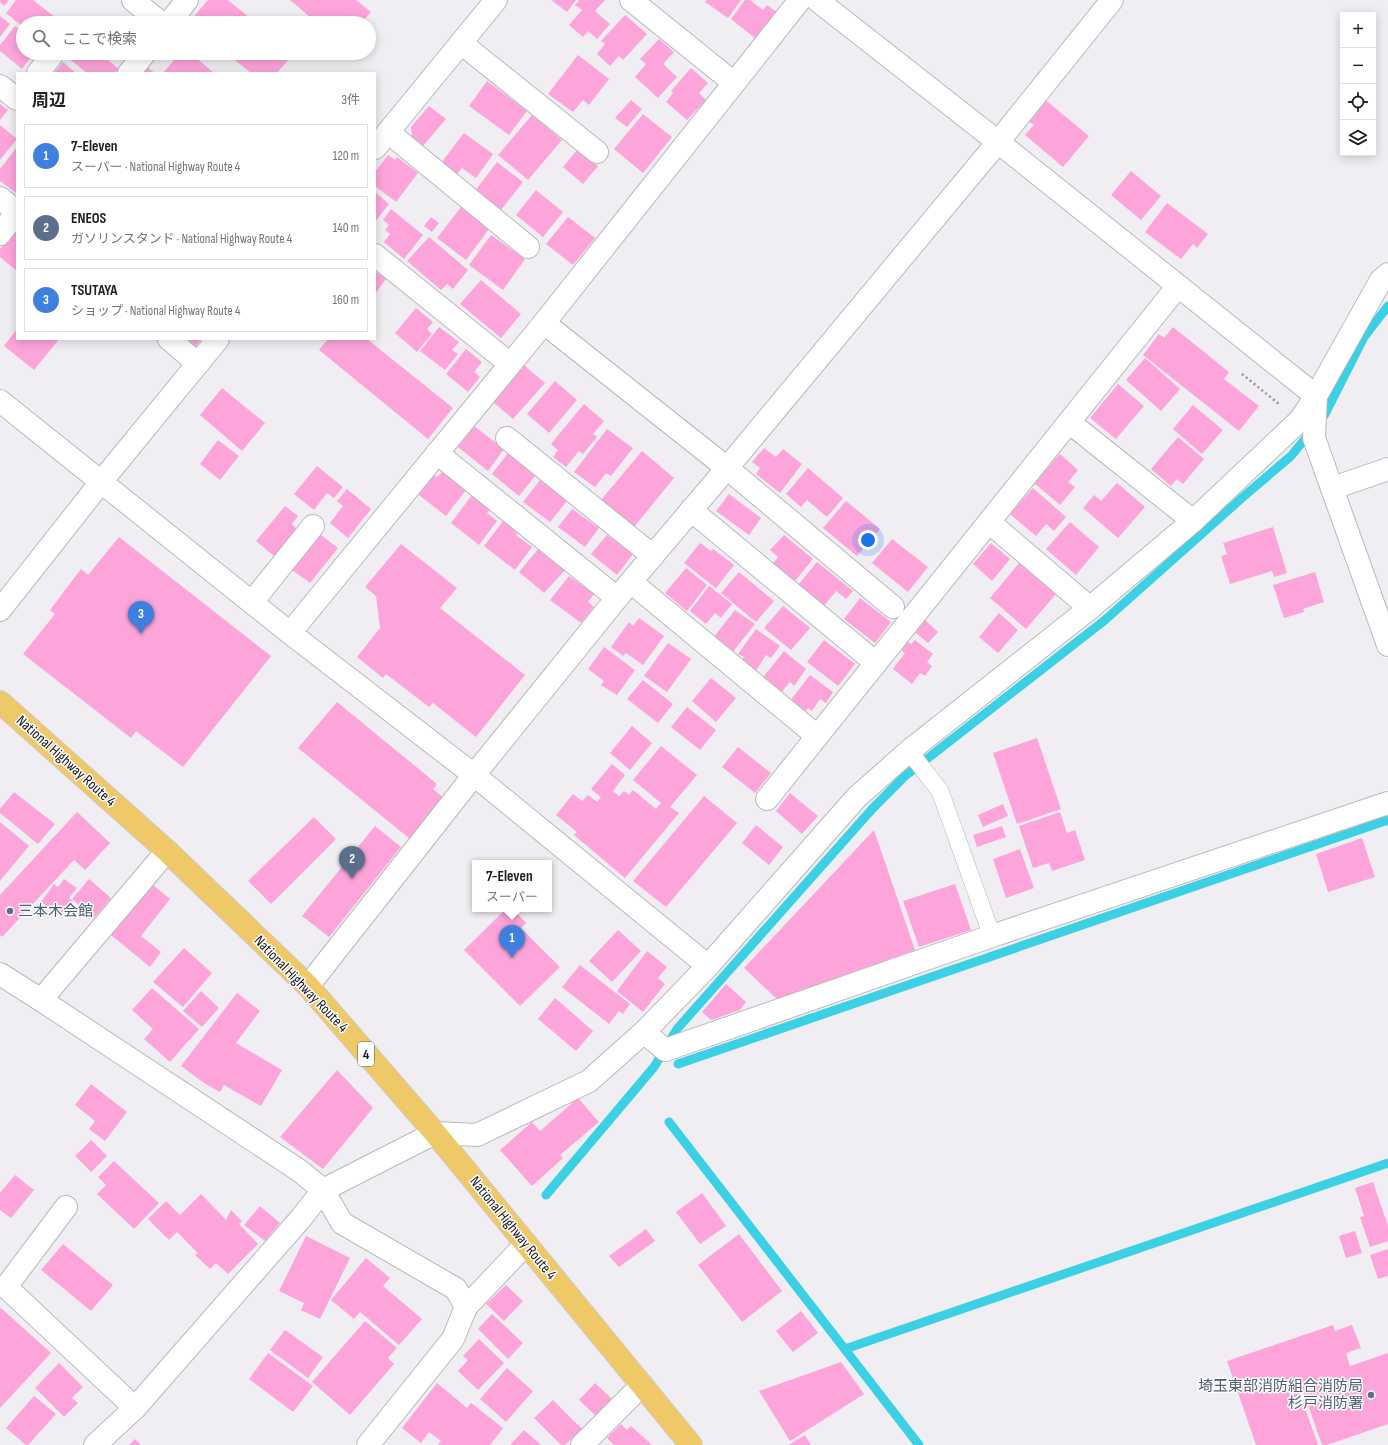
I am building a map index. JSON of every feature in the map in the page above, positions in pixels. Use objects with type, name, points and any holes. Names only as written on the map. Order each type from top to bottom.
[{"type":"highway","name":"National Highway Route 4","points":[[0,702],[167,851],[308,986],[435,1133],[691,1445]]},
{"type":"street","points":[[133,0],[152,16]]},
{"type":"street","points":[[174,16],[187,0]]},
{"type":"street","points":[[496,0],[382,140],[528,247]]},
{"type":"street","points":[[631,0],[734,83]]},
{"type":"street","points":[[290,633],[544,323],[800,0]]},
{"type":"street","points":[[817,0],[998,142],[1316,396]]},
{"type":"street","points":[[308,986],[474,775],[617,598],[998,142],[1112,0]]},
{"type":"street","points":[[461,43],[597,152]]},
{"type":"street","points":[[39,72],[48,60]]},
{"type":"street","points":[[130,72],[139,60]]},
{"type":"street","points":[[0,86],[16,98]]},
{"type":"street","points":[[0,198],[16,211]]},
{"type":"street","points":[[0,234],[16,213]]},
{"type":"street","points":[[376,256],[510,364]]},
{"type":"street","points":[[95,1445],[135,1408],[302,1217],[322,1190],[435,1133],[477,1135],[526,1112],[588,1081],[644,1032],[708,966],[857,797],[909,751],[1090,608],[1193,521],[1300,420],[1316,396],[1381,280],[1388,274]]},
{"type":"street","points":[[767,800],[1178,286]]},
{"type":"street","points":[[544,323],[727,468],[893,607]]},
{"type":"street","points":[[170,340],[198,364]]},
{"type":"street","points":[[0,610],[101,482],[217,340]]},
{"type":"street","points":[[1316,396],[1314,438],[1388,645]]},
{"type":"street","points":[[0,401],[290,633],[474,775],[708,966]]},
{"type":"street","points":[[1069,422],[1193,521]]},
{"type":"street","points":[[507,438],[653,556]]},
{"type":"street","points":[[438,453],[617,598]]},
{"type":"street","points":[[1333,488],[1388,469]]},
{"type":"street","points":[[691,510],[876,663]]},
{"type":"street","points":[[989,522],[1090,608]]},
{"type":"street","points":[[252,602],[313,526]]},
{"type":"street","points":[[631,582],[817,736]]},
{"type":"street","points":[[644,1032],[665,1050],[992,936],[1388,804]]},
{"type":"street","points":[[41,1000],[167,851]]},
{"type":"street","points":[[0,974],[300,1171],[322,1190],[342,1223],[456,1289],[466,1307]]},
{"type":"street","points":[[66,1207],[3,1288],[135,1408]]},
{"type":"street","points":[[368,1445],[453,1339],[466,1307],[526,1244]]},
{"type":"street","points":[[582,1445],[642,1385]]},
{"type":"lane","points":[[909,751],[940,791],[992,936]]},
{"type":"building","points":[[0,0],[9,0],[4,6]]},
{"type":"building","points":[[16,0],[33,0],[54,16],[16,16],[16,21],[6,13]]},
{"type":"building","points":[[208,0],[228,0],[247,16],[194,16]]},
{"type":"building","points":[[290,0],[356,0],[371,12],[367,16],[309,16]]},
{"type":"building","points":[[551,0],[576,0],[567,12]]},
{"type":"building","points":[[579,0],[605,0],[595,11],[610,24],[597,39],[588,31],[583,37],[569,25],[582,10],[575,5]]},
{"type":"building","points":[[707,0],[741,0],[728,18],[705,2]]},
{"type":"building","points":[[745,0],[750,0],[763,10],[767,5],[783,16],[756,39],[731,19]]},
{"type":"building","points":[[625,15],[647,34],[623,60],[619,56],[610,66],[597,54],[605,44],[601,41]]},
{"type":"building","points":[[0,16],[10,24],[0,37]]},
{"type":"building","points":[[15,26],[16,27],[16,60],[29,60],[22,69],[0,51],[0,45]]},
{"type":"building","points":[[659,39],[674,52],[663,64],[677,77],[658,98],[635,77],[646,64],[640,59]]},
{"type":"building","points":[[578,55],[609,79],[589,105],[583,100],[573,112],[548,94]]},
{"type":"building","points":[[71,60],[108,60],[119,69],[116,72],[86,72]]},
{"type":"building","points":[[174,60],[198,60],[213,72],[164,72]]},
{"type":"building","points":[[235,60],[288,60],[278,72],[250,72]]},
{"type":"building","points":[[63,62],[75,72],[55,72]]},
{"type":"building","points":[[147,67],[154,72],[143,72]]},
{"type":"building","points":[[691,68],[708,83],[699,93],[706,100],[687,120],[666,102],[673,93],[671,91]]},
{"type":"building","points":[[487,81],[527,111],[509,135],[469,106]]},
{"type":"building","points":[[1043,98],[1089,136],[1063,167],[1025,135],[1034,125],[1026,119]]},
{"type":"building","points":[[631,100],[642,109],[627,127],[615,118]]},
{"type":"building","points":[[0,104],[8,110],[0,120]]},
{"type":"building","points":[[429,106],[446,119],[422,147],[412,138],[411,127]]},
{"type":"building","points":[[643,114],[672,137],[643,173],[614,149]]},
{"type":"building","points":[[532,115],[562,140],[528,180],[498,155]]},
{"type":"building","points":[[0,125],[16,138],[16,140],[0,160]]},
{"type":"building","points":[[464,133],[493,154],[476,178],[462,168],[457,174],[441,163]]},
{"type":"building","points":[[16,148],[16,193],[0,181],[0,169]]},
{"type":"building","points":[[577,150],[598,166],[583,184],[563,167]]},
{"type":"building","points":[[388,155],[395,160],[397,157],[418,173],[396,202],[376,187],[376,171]]},
{"type":"building","points":[[497,162],[523,182],[501,210],[475,191]]},
{"type":"building","points":[[1131,171],[1161,196],[1141,220],[1111,195]]},
{"type":"building","points":[[536,190],[563,212],[543,237],[516,215]]},
{"type":"building","points":[[376,193],[389,204],[376,221]]},
{"type":"building","points":[[1167,203],[1208,234],[1197,248],[1193,244],[1181,259],[1145,232]]},
{"type":"building","points":[[461,207],[489,229],[466,260],[437,238]]},
{"type":"building","points":[[391,209],[423,235],[404,259],[384,242],[390,234],[385,230],[389,225],[383,220]]},
{"type":"building","points":[[431,217],[439,223],[432,232],[424,226]]},
{"type":"building","points":[[568,217],[595,238],[573,265],[546,244]]},
{"type":"building","points":[[16,230],[16,270],[0,257],[0,249]]},
{"type":"building","points":[[491,235],[525,259],[503,290],[469,265]]},
{"type":"building","points":[[429,237],[468,270],[453,289],[447,284],[441,290],[407,261]]},
{"type":"building","points":[[376,272],[386,279],[376,293]]},
{"type":"building","points":[[481,280],[521,314],[501,338],[460,304]]},
{"type":"building","points":[[416,308],[433,322],[427,329],[432,334],[417,352],[395,333]]},
{"type":"building","points":[[439,327],[459,342],[452,350],[458,354],[445,370],[420,351]]},
{"type":"building","points":[[1173,327],[1229,372],[1224,379],[1259,406],[1239,431],[1143,355],[1159,334],[1164,338]]},
{"type":"building","points":[[16,330],[16,340],[58,340],[34,370],[4,346]]},
{"type":"building","points":[[188,340],[200,340],[196,346]]},
{"type":"building","points":[[327,340],[368,340],[453,408],[428,439],[319,350]]},
{"type":"building","points":[[466,349],[482,362],[474,372],[480,377],[468,392],[446,374]]},
{"type":"building","points":[[1145,358],[1180,389],[1161,411],[1126,380]]},
{"type":"building","points":[[524,365],[545,383],[513,419],[493,402]]},
{"type":"building","points":[[555,381],[577,400],[549,433],[527,414]]},
{"type":"building","points":[[1118,384],[1144,406],[1116,439],[1090,418]]},
{"type":"building","points":[[222,388],[265,423],[242,451],[200,415]]},
{"type":"building","points":[[584,404],[604,421],[593,434],[597,437],[583,454],[579,451],[566,467],[553,457],[558,450],[551,444]]},
{"type":"building","points":[[1193,405],[1223,430],[1202,454],[1173,429]]},
{"type":"building","points":[[474,426],[504,449],[488,471],[458,447]]},
{"type":"building","points":[[607,429],[633,448],[611,476],[606,473],[595,487],[574,472]]},
{"type":"building","points":[[1178,437],[1204,459],[1183,484],[1177,479],[1171,486],[1151,469]]},
{"type":"building","points":[[218,440],[239,456],[220,480],[200,464]]},
{"type":"building","points":[[764,448],[776,457],[783,449],[802,464],[780,493],[756,474],[760,468],[752,462]]},
{"type":"building","points":[[642,451],[674,478],[634,527],[601,500]]},
{"type":"building","points":[[508,453],[536,475],[519,496],[492,474]]},
{"type":"building","points":[[1060,454],[1078,470],[1068,482],[1075,487],[1060,505],[1034,483]]},
{"type":"building","points":[[317,466],[343,487],[334,498],[327,493],[314,510],[294,494]]},
{"type":"building","points":[[808,468],[843,498],[827,517],[807,500],[801,507],[786,494]]},
{"type":"building","points":[[442,472],[466,490],[446,516],[419,495],[434,475],[437,477]]},
{"type":"building","points":[[540,480],[567,501],[550,522],[523,502]]},
{"type":"building","points":[[1117,483],[1145,507],[1118,538],[1083,508],[1094,495],[1101,501]]},
{"type":"building","points":[[1033,488],[1066,517],[1054,531],[1046,524],[1036,536],[1010,514]]},
{"type":"building","points":[[347,489],[371,509],[348,538],[330,523],[343,506],[337,501]]},
{"type":"building","points":[[729,494],[761,518],[749,535],[716,511]]},
{"type":"building","points":[[472,495],[490,510],[487,513],[497,521],[479,545],[451,523]]},
{"type":"building","points":[[846,501],[880,529],[857,556],[823,528]]},
{"type":"building","points":[[285,506],[298,516],[292,524],[297,529],[274,556],[256,541]]},
{"type":"building","points":[[572,509],[599,528],[585,547],[558,527]]},
{"type":"building","points":[[504,520],[520,531],[516,535],[532,547],[515,570],[484,546]]},
{"type":"building","points":[[1070,522],[1099,547],[1076,575],[1046,549]]},
{"type":"building","points":[[1273,527],[1287,573],[1274,577],[1272,571],[1230,584],[1221,556],[1227,554],[1223,543]]},
{"type":"building","points":[[321,535],[338,548],[310,583],[292,570]]},
{"type":"building","points":[[607,535],[633,554],[617,575],[591,554]]},
{"type":"building","points":[[784,535],[813,559],[794,582],[773,564],[778,557],[770,550]]},
{"type":"building","points":[[119,537],[271,656],[183,767],[136,731],[131,738],[23,654],[55,614],[50,610],[81,569],[88,575]]},
{"type":"building","points":[[892,539],[928,567],[908,592],[872,563]]},
{"type":"building","points":[[700,543],[711,551],[713,549],[734,565],[716,588],[684,563]]},
{"type":"building","points":[[991,543],[1010,559],[992,581],[973,564]]},
{"type":"building","points":[[401,544],[457,588],[440,608],[525,675],[476,737],[433,703],[429,707],[386,674],[383,678],[357,657],[380,628],[376,596],[365,587]]},
{"type":"building","points":[[539,548],[565,570],[544,593],[519,572]]},
{"type":"building","points":[[817,562],[853,591],[846,599],[836,591],[824,606],[798,585]]},
{"type":"building","points":[[1019,563],[1056,594],[1026,629],[990,598]]},
{"type":"building","points":[[686,568],[707,585],[687,611],[665,593]]},
{"type":"building","points":[[739,572],[774,601],[756,622],[721,593]]},
{"type":"building","points":[[1315,572],[1324,602],[1303,609],[1304,612],[1284,618],[1273,585]]},
{"type":"building","points":[[569,576],[594,594],[588,602],[594,607],[581,623],[550,600]]},
{"type":"building","points":[[709,586],[732,604],[721,618],[715,613],[706,624],[690,611]]},
{"type":"building","points":[[860,598],[891,622],[875,643],[844,619]]},
{"type":"building","points":[[783,606],[810,628],[791,650],[764,628]]},
{"type":"building","points":[[735,610],[755,624],[732,653],[713,638]]},
{"type":"building","points":[[999,613],[1018,630],[998,653],[979,637]]},
{"type":"building","points":[[639,618],[664,636],[643,665],[626,653],[623,656],[611,647],[629,622],[633,626]]},
{"type":"building","points":[[925,620],[938,632],[928,643],[915,632]]},
{"type":"building","points":[[756,629],[780,646],[771,658],[766,655],[755,672],[741,662],[744,657],[738,654]]},
{"type":"building","points":[[824,640],[855,664],[838,686],[807,662]]},
{"type":"building","points":[[906,640],[911,644],[915,640],[933,654],[927,662],[932,666],[925,676],[920,673],[912,684],[893,669],[905,653],[900,649]]},
{"type":"building","points":[[668,643],[691,659],[667,692],[644,676]]},
{"type":"building","points":[[604,647],[635,670],[617,695],[601,685],[604,681],[588,669]]},
{"type":"building","points":[[784,651],[806,669],[794,686],[790,682],[780,694],[761,680]]},
{"type":"building","points":[[810,675],[833,692],[826,703],[820,699],[812,711],[808,708],[805,712],[790,701]]},
{"type":"building","points":[[711,678],[736,698],[716,722],[692,701]]},
{"type":"building","points":[[643,680],[673,704],[658,723],[627,699]]},
{"type":"building","points":[[337,702],[437,784],[433,789],[444,798],[410,839],[298,748]]},
{"type":"building","points":[[687,707],[716,730],[700,750],[671,727]]},
{"type":"building","points":[[632,726],[652,743],[630,770],[610,753]]},
{"type":"building","points":[[1037,738],[1061,809],[1017,824],[993,753]]},
{"type":"building","points":[[661,746],[697,775],[670,807],[679,813],[625,878],[574,835],[577,832],[556,815],[573,794],[582,801],[588,795],[597,802],[601,797],[591,789],[612,764],[625,775],[613,791],[619,796],[624,791],[629,795],[633,790],[656,809],[661,803],[633,780]]},
{"type":"building","points":[[738,747],[771,773],[755,793],[722,767]]},
{"type":"building","points":[[14,792],[55,824],[38,844],[0,813],[0,809]]},
{"type":"building","points":[[790,793],[818,816],[802,834],[776,811]]},
{"type":"building","points":[[704,796],[737,823],[666,907],[633,881]]},
{"type":"building","points":[[1003,804],[1008,816],[983,827],[978,815]]},
{"type":"building","points":[[77,812],[110,843],[85,870],[74,860],[2,937],[0,935],[0,895]]},
{"type":"building","points":[[1060,812],[1067,833],[1075,830],[1085,860],[1052,871],[1049,863],[1033,868],[1019,826]]},
{"type":"building","points":[[314,817],[336,839],[271,904],[248,881]]},
{"type":"building","points":[[0,822],[29,846],[0,881]]},
{"type":"building","points":[[756,825],[783,847],[769,865],[742,843]]},
{"type":"building","points":[[375,826],[401,847],[329,937],[302,916]]},
{"type":"building","points":[[1002,826],[1006,837],[977,847],[973,835]]},
{"type":"building","points":[[874,830],[915,950],[777,999],[744,968]]},
{"type":"building","points":[[1362,838],[1375,877],[1328,892],[1316,854]]},
{"type":"building","points":[[1020,849],[1034,888],[1006,898],[993,859]]},
{"type":"building","points":[[64,879],[77,888],[69,898],[73,901],[62,916],[41,902],[54,884],[58,887]]},
{"type":"building","points":[[89,879],[111,898],[94,918],[72,899]]},
{"type":"building","points":[[152,884],[170,899],[141,936],[161,952],[150,967],[111,935]]},
{"type":"building","points":[[955,884],[971,930],[919,947],[903,901]]},
{"type":"building","points":[[503,912],[516,912],[526,923],[521,928],[560,967],[520,1006],[464,950]]},
{"type":"building","points":[[618,930],[641,951],[612,982],[589,961]]},
{"type":"building","points":[[184,948],[212,973],[183,1007],[153,982]]},
{"type":"building","points":[[647,951],[667,967],[658,978],[665,984],[643,1012],[617,991]]},
{"type":"building","points":[[580,965],[630,1004],[623,1014],[619,1011],[609,1024],[562,987]]},
{"type":"building","points":[[726,984],[746,1002],[740,1010],[711,1020],[702,1012]]},
{"type":"building","points":[[152,988],[199,1029],[170,1062],[144,1039],[153,1029],[132,1010]]},
{"type":"building","points":[[201,991],[219,1008],[202,1027],[183,1011]]},
{"type":"building","points":[[237,993],[260,1011],[236,1043],[282,1070],[261,1106],[224,1085],[220,1092],[204,1083],[181,1066]]},
{"type":"building","points":[[555,998],[593,1031],[576,1051],[538,1019]]},
{"type":"building","points":[[337,1070],[373,1108],[323,1169],[280,1137]]},
{"type":"building","points":[[91,1084],[127,1112],[105,1141],[89,1129],[95,1121],[75,1105]]},
{"type":"building","points":[[578,1098],[599,1122],[560,1155],[563,1158],[532,1186],[500,1150],[532,1122],[540,1131]]},
{"type":"building","points":[[91,1140],[107,1156],[91,1172],[75,1156]]},
{"type":"building","points":[[114,1161],[159,1203],[134,1229],[97,1194],[106,1185],[98,1177]]},
{"type":"building","points":[[15,1175],[34,1190],[11,1218],[0,1210],[0,1193]]},
{"type":"building","points":[[1373,1182],[1388,1226],[1388,1241],[1370,1247],[1360,1217],[1364,1216],[1355,1188]]},
{"type":"building","points":[[702,1193],[726,1226],[700,1244],[676,1212]]},
{"type":"building","points":[[201,1194],[226,1220],[231,1210],[242,1221],[239,1224],[258,1244],[228,1274],[216,1263],[210,1269],[195,1255],[198,1253],[177,1232],[169,1240],[148,1219],[166,1201],[180,1215]]},
{"type":"building","points":[[260,1206],[280,1223],[265,1241],[244,1225]]},
{"type":"building","points":[[646,1229],[655,1241],[619,1267],[609,1256]]},
{"type":"building","points":[[1355,1231],[1362,1253],[1346,1258],[1339,1236]]},
{"type":"building","points":[[739,1234],[782,1291],[742,1322],[698,1265]]},
{"type":"building","points":[[306,1236],[350,1258],[320,1319],[301,1310],[304,1303],[279,1291]]},
{"type":"building","points":[[63,1244],[113,1285],[91,1311],[41,1270]]},
{"type":"building","points":[[1388,1249],[1388,1276],[1378,1279],[1370,1255]]},
{"type":"building","points":[[366,1258],[390,1278],[383,1286],[422,1319],[399,1345],[360,1312],[354,1319],[331,1300]]},
{"type":"building","points":[[506,1285],[523,1301],[504,1321],[486,1304]]},
{"type":"building","points":[[1,1308],[51,1353],[0,1408],[0,1309]]},
{"type":"building","points":[[801,1311],[818,1333],[793,1352],[776,1331]]},
{"type":"building","points":[[492,1314],[523,1343],[508,1359],[478,1329]]},
{"type":"building","points":[[365,1321],[397,1348],[388,1358],[394,1364],[350,1415],[312,1382]]},
{"type":"building","points":[[1333,1325],[1335,1331],[1352,1325],[1361,1348],[1346,1353],[1350,1366],[1388,1353],[1388,1424],[1327,1445],[1322,1445],[1300,1382],[1296,1383],[1318,1445],[1256,1445],[1227,1361]]},
{"type":"building","points":[[285,1330],[323,1357],[308,1378],[270,1350]]},
{"type":"building","points":[[479,1339],[504,1363],[478,1390],[458,1371],[468,1360],[463,1356]]},
{"type":"building","points":[[268,1353],[313,1386],[293,1412],[249,1379]]},
{"type":"building","points":[[841,1362],[864,1394],[790,1441],[759,1391]]},
{"type":"building","points":[[59,1363],[83,1387],[72,1398],[78,1403],[64,1417],[35,1388]]},
{"type":"building","points":[[507,1368],[533,1391],[506,1422],[480,1399]]},
{"type":"building","points":[[437,1383],[467,1408],[471,1403],[503,1428],[490,1445],[438,1445],[441,1441],[429,1432],[421,1443],[402,1428]]},
{"type":"building","points":[[595,1383],[612,1399],[595,1415],[579,1400]]},
{"type":"building","points":[[34,1396],[56,1414],[28,1445],[26,1445],[6,1428]]},
{"type":"building","points":[[553,1400],[582,1429],[565,1445],[561,1445],[534,1418]]},
{"type":"building","points":[[621,1424],[627,1430],[631,1426],[652,1445],[614,1445],[607,1438]]},
{"type":"building","points":[[524,1430],[541,1445],[510,1445]]},
{"type":"building","points":[[805,1435],[811,1445],[790,1444]]},
{"type":"building","points":[[135,1439],[141,1445],[129,1445]]},
{"type":"waterway","points":[[1319,421],[1325,414],[1364,337],[1388,306]]},
{"type":"waterway","points":[[546,1195],[654,1067],[677,1029],[873,808],[905,776],[1105,620],[1291,456],[1310,433]]},
{"type":"waterway","points":[[678,1064],[1388,820]]},
{"type":"waterway","points":[[669,1122],[919,1445]]},
{"type":"waterway","points":[[845,1349],[1388,1163]]},
{"type":"place","name":"TSUTAYA","points":[[141,634]]},
{"type":"place","name":"ENEOS","points":[[352,879]]},
{"type":"place","name":"三本木会館","points":[[10,911]]},
{"type":"place","name":"7-Eleven","points":[[512,958]]},
{"type":"place","name":"埼玉東部消防組合消防局 杉戸消防署","points":[[1371,1395]]}]
